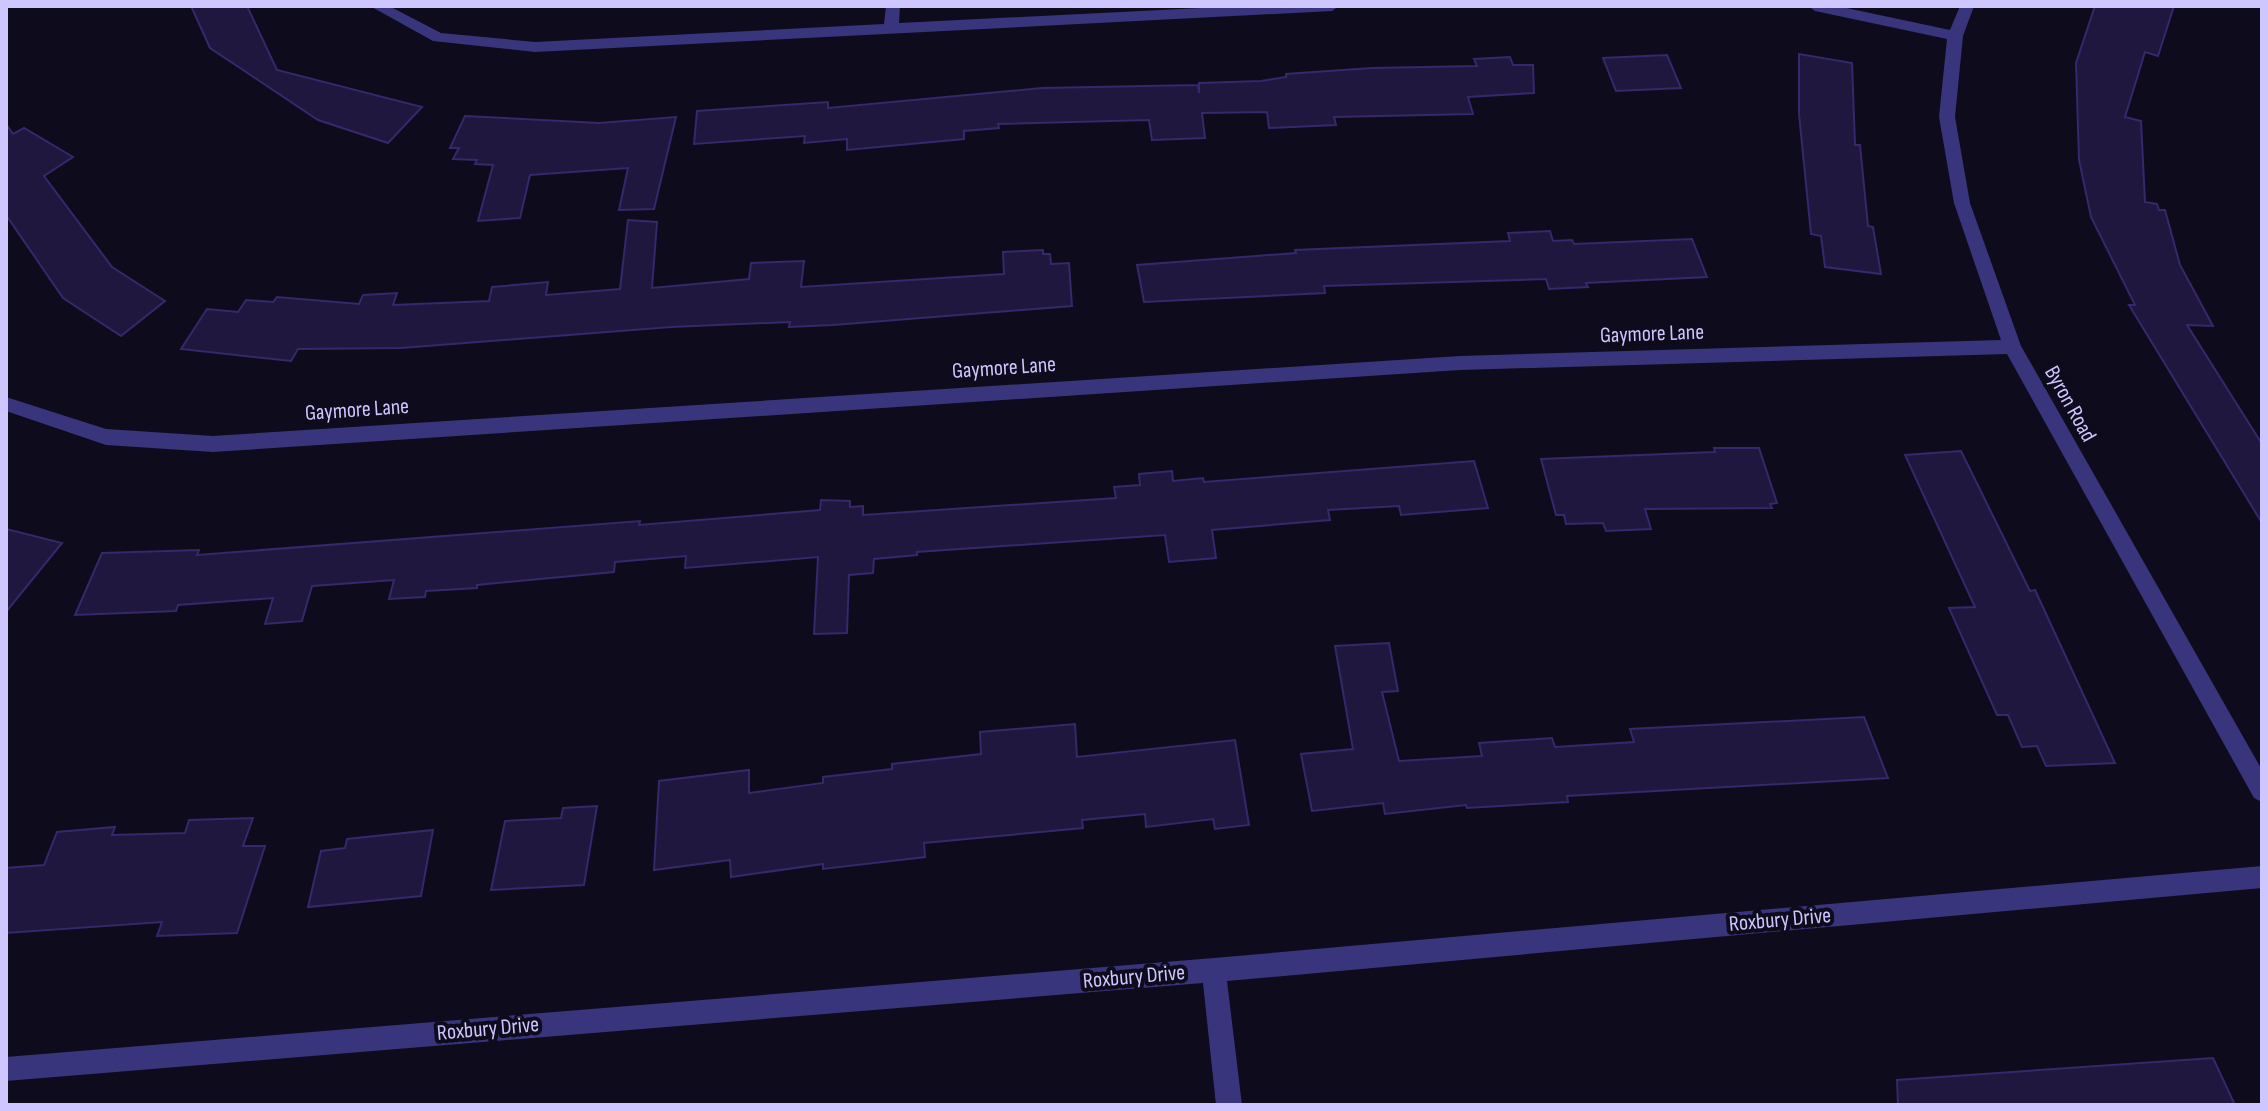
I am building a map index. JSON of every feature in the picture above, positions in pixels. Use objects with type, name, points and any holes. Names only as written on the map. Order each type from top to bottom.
[{"type":"street","points":[[377,6],[438,38],[535,47],[1332,6]]},
{"type":"street","points":[[891,28],[893,6]]},
{"type":"street","points":[[1815,6],[1955,36]]},
{"type":"street","name":"Byron Road","points":[[1967,6],[1955,36],[1947,117],[1962,203],[2012,347],[2262,791]]},
{"type":"street","name":"Gaymore Lane","points":[[6,404],[106,437],[213,444],[1460,363],[2012,347]]},
{"type":"street","name":"Roxbury Drive","points":[[6,1069],[1214,970],[2262,877]]},
{"type":"street","points":[[1214,970],[1229,1105]]},
{"type":"building","points":[[191,6],[247,6],[277,70],[422,107],[388,143],[318,120],[210,48]]},
{"type":"building","points":[[2095,6],[2174,6],[2158,56],[2145,52],[2125,117],[2141,121],[2145,202],[2157,204],[2159,210],[2165,210],[2180,265],[2213,326],[2187,325],[2262,444],[2262,523],[2129,305],[2135,305],[2091,217],[2079,160],[2076,63]]},
{"type":"building","points":[[1799,54],[1852,63],[1855,145],[1860,145],[1868,226],[1873,227],[1881,274],[1825,267],[1821,236],[1811,234],[1799,114]]},
{"type":"building","points":[[1667,55],[1681,88],[1616,91],[1603,58]]},
{"type":"building","points":[[1510,57],[1513,65],[1533,65],[1534,93],[1468,97],[1473,114],[1334,117],[1336,125],[1269,128],[1267,112],[1202,113],[1205,138],[1152,140],[1149,120],[998,124],[999,128],[964,131],[964,139],[847,150],[847,139],[804,143],[805,136],[694,144],[697,111],[828,102],[828,108],[1042,88],[1198,85],[1199,93],[1199,83],[1261,81],[1286,77],[1286,74],[1372,68],[1477,66],[1474,59]]},
{"type":"building","points":[[465,116],[599,123],[676,117],[654,209],[619,210],[628,168],[530,175],[520,218],[478,221],[493,165],[475,164],[477,160],[453,159],[459,148],[450,148]]},
{"type":"building","points":[[6,124],[13,134],[24,128],[73,157],[44,176],[112,267],[165,301],[121,336],[63,298],[6,215]]},
{"type":"building","points":[[628,220],[657,222],[652,288],[749,279],[751,263],[804,261],[801,287],[1004,274],[1003,252],[1043,250],[1043,254],[1050,254],[1051,264],[1069,263],[1072,306],[833,325],[789,327],[790,322],[671,327],[401,348],[298,349],[291,361],[181,349],[207,309],[238,312],[246,300],[273,302],[277,297],[359,304],[363,295],[397,293],[393,305],[489,301],[492,287],[548,282],[546,295],[620,289]]},
{"type":"building","points":[[1550,231],[1553,241],[1572,240],[1574,244],[1692,239],[1707,277],[1586,283],[1588,287],[1549,289],[1546,279],[1324,286],[1325,293],[1144,302],[1137,265],[1296,253],[1295,250],[1510,241],[1508,233]]},
{"type":"building","points":[[1714,448],[1759,448],[1777,503],[1770,504],[1772,508],[1645,509],[1651,529],[1606,531],[1603,523],[1566,524],[1564,515],[1556,515],[1541,459],[1715,452]]},
{"type":"building","points":[[1961,451],[2030,591],[2035,590],[2115,763],[2046,766],[2037,746],[2022,747],[2008,715],[1997,715],[1949,608],[1975,607],[1905,455]]},
{"type":"building","points":[[1474,461],[1488,508],[1401,515],[1399,506],[1328,510],[1330,520],[1212,530],[1216,558],[1169,562],[1165,535],[917,552],[917,555],[874,559],[873,573],[849,575],[847,633],[814,634],[818,557],[685,568],[686,556],[615,562],[614,572],[426,591],[425,597],[389,599],[394,580],[312,586],[302,621],[265,624],[273,598],[178,605],[176,611],[75,615],[102,553],[199,550],[197,555],[640,521],[639,525],[820,510],[821,500],[850,501],[850,507],[863,506],[863,515],[1116,498],[1114,487],[1140,485],[1139,474],[1172,471],[1173,481],[1203,478],[1204,482]]},
{"type":"building","points":[[6,529],[62,543],[6,612]]},
{"type":"building","points":[[1389,643],[1398,691],[1382,692],[1399,761],[1482,756],[1479,743],[1552,738],[1555,747],[1634,742],[1630,729],[1864,717],[1888,778],[1567,796],[1568,802],[1467,808],[1466,805],[1385,814],[1383,803],[1312,811],[1301,754],[1353,749],[1335,646]]},
{"type":"building","points":[[1075,724],[1077,757],[1235,740],[1249,825],[1215,829],[1213,819],[1146,827],[1145,814],[1082,820],[1083,828],[924,843],[925,857],[823,869],[823,864],[731,877],[730,860],[654,870],[659,781],[749,770],[749,793],[823,783],[823,777],[892,769],[892,764],[981,754],[980,732]]},
{"type":"building","points":[[597,806],[584,885],[491,890],[505,821],[561,818],[563,808]]},
{"type":"building","points":[[253,818],[243,846],[265,846],[237,933],[157,936],[162,922],[6,933],[6,868],[44,865],[57,832],[115,827],[112,835],[185,833],[189,820]]},
{"type":"building","points":[[433,830],[421,896],[308,907],[321,851],[345,848],[347,839]]},
{"type":"building","points":[[2213,1058],[2235,1105],[1898,1105],[1897,1080]]}]
